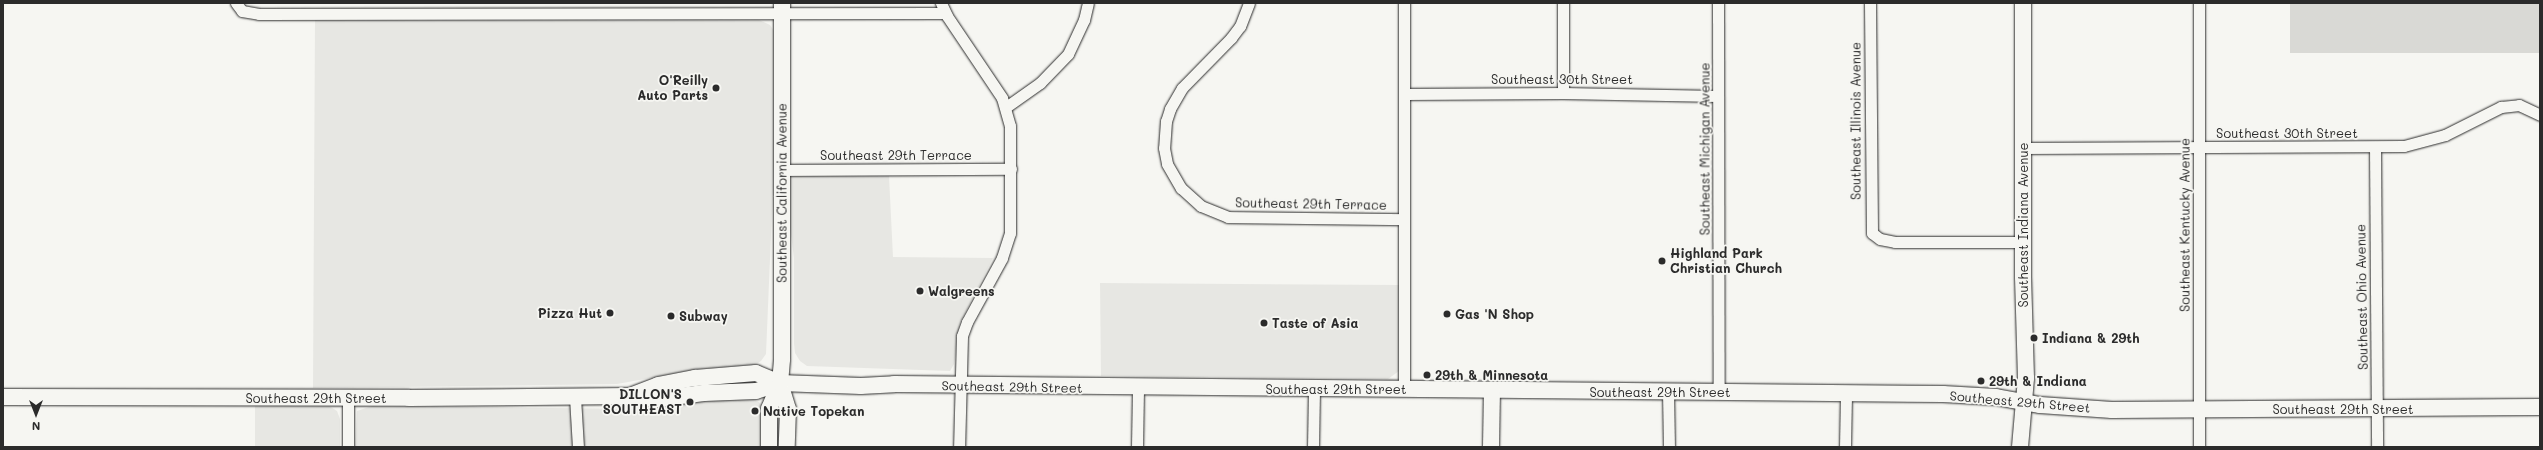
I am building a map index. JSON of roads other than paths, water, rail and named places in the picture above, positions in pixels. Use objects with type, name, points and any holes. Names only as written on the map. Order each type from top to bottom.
[{"type":"main road","name":"Southeast Indiana Avenue","points":[[2020,447],[2026,378],[2023,3]]},
{"type":"main road","name":"Southeast California Avenue","points":[[769,447],[769,409],[780,383],[782,359],[782,8]]},
{"type":"main road","name":"Southeast 29th Street","points":[[3,397],[348,398],[630,396],[658,385],[714,375],[756,373],[780,383],[960,387],[1668,391],[1963,395],[2112,410],[2540,408]]},
{"type":"main road","name":"Southeast California Avenue","points":[[780,383],[788,409],[787,447]]},
{"type":"main road","points":[[1491,447],[1492,390]]},
{"type":"street","points":[[236,3],[242,11],[259,14],[621,9],[943,8],[998,90],[1006,107],[1010,126],[1010,232],[1002,258],[964,329],[961,345],[959,447]]},
{"type":"street","points":[[1006,107],[1040,84],[1068,54],[1084,20],[1088,3]]},
{"type":"street","name":"Southeast 29th Terrace","points":[[1249,3],[1240,26],[1232,38],[1182,88],[1170,109],[1166,121],[1164,148],[1169,170],[1181,188],[1202,206],[1228,217],[1404,219]]},
{"type":"street","points":[[1404,3],[1404,390]]},
{"type":"street","points":[[1563,3],[1563,93]]},
{"type":"street","name":"Southeast Michigan Avenue","points":[[1718,3],[1719,392]]},
{"type":"street","name":"Southeast Illinois Avenue","points":[[1870,3],[1870,226],[1876,237],[1895,242],[2024,242]]},
{"type":"street","name":"Southeast Kentucky Avenue","points":[[2199,3],[2199,447]]},
{"type":"street","name":"Southeast 30th Street","points":[[1405,94],[1563,93],[1718,96]]},
{"type":"street","name":"Southeast 30th Street","points":[[2023,148],[2375,147],[2426,142],[2457,130],[2495,109],[2507,105],[2519,105],[2540,115]]},
{"type":"street","name":"Southeast Ohio Avenue","points":[[2375,147],[2377,447]]},
{"type":"street","name":"Southeast 29th Terrace","points":[[782,170],[1011,169]]},
{"type":"street","points":[[1137,447],[1138,388]]},
{"type":"street","points":[[1313,447],[1314,389]]},
{"type":"street","points":[[1668,391],[1668,447]]},
{"type":"street","points":[[1845,447],[1846,393]]},
{"type":"street","points":[[575,397],[578,447]]},
{"type":"street","points":[[348,398],[348,447]]},
{"type":"place","name":"O'Reilly Auto Parts","points":[[716,88]]},
{"type":"place","name":"Highland Park Christian Church","points":[[1662,261]]},
{"type":"place","name":"Walgreens","points":[[920,291]]},
{"type":"place","name":"Pizza Hut","points":[[610,313]]},
{"type":"place","name":"Gas 'N Shop","points":[[1447,314]]},
{"type":"place","name":"Subway","points":[[671,316]]},
{"type":"place","name":"Taste of Asia","points":[[1264,323]]},
{"type":"place","name":"Indiana & 29th","points":[[2034,338]]},
{"type":"place","name":"29th & Minnesota","points":[[1427,375]]},
{"type":"place","name":"29th & Indiana","points":[[1981,381]]},
{"type":"place","name":"DILLON'S SOUTHEAST","points":[[690,402]]},
{"type":"place","name":"Native Topekan","points":[[755,411]]}]
